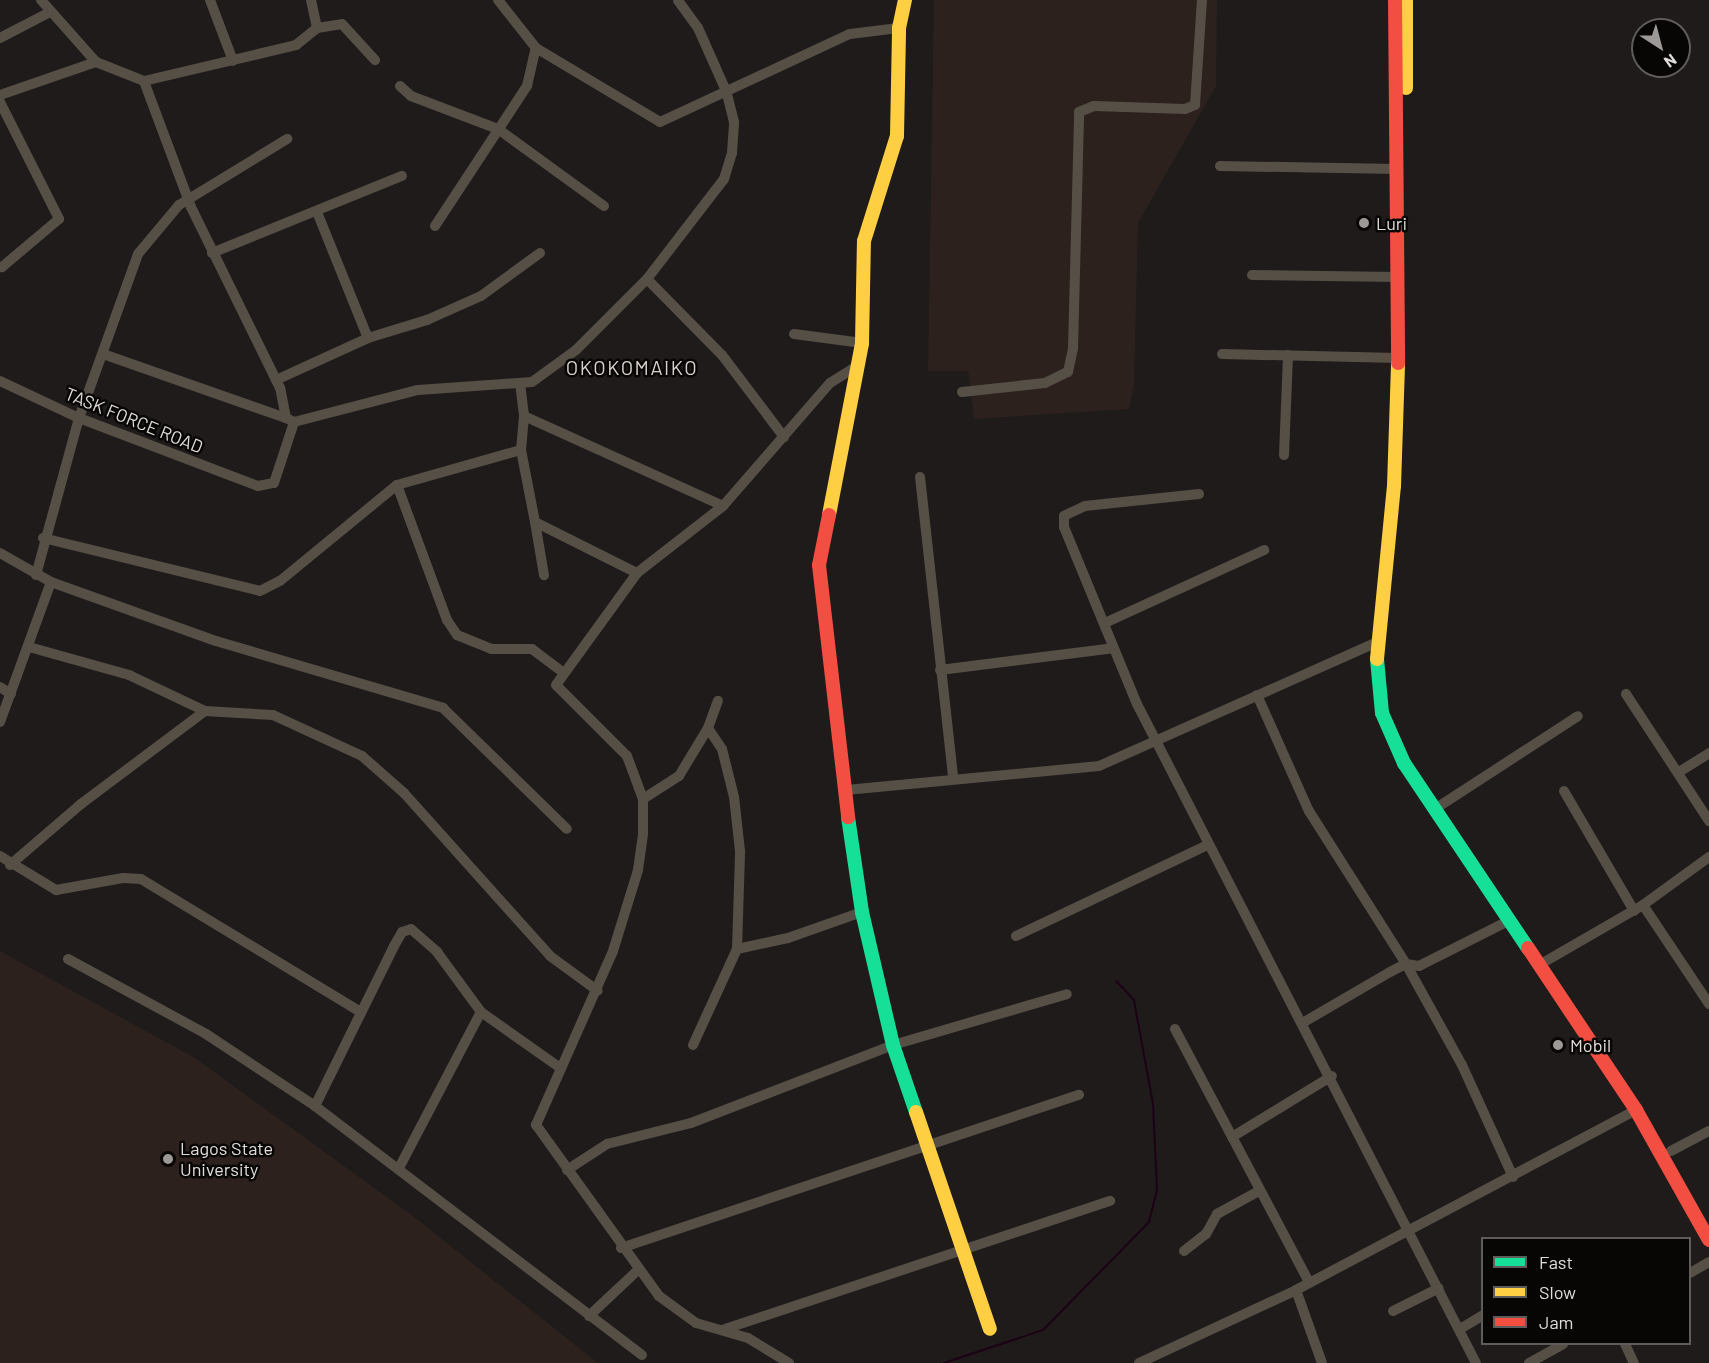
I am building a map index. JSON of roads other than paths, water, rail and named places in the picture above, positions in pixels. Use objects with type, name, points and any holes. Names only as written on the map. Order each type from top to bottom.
[{"type":"street","points":[[41,0],[48,13],[96,62],[144,81],[233,62],[296,45],[317,28],[342,24],[375,60]]},
{"type":"street","points":[[210,0],[233,62]]},
{"type":"street","points":[[311,0],[317,28]]},
{"type":"street","points":[[498,0],[536,48],[660,122],[727,93],[850,34],[898,28]]},
{"type":"street","points":[[103,354],[290,420],[418,390],[532,382],[562,363],[647,279],[724,179],[734,122],[727,93],[698,28],[678,0]]},
{"type":"street","points":[[905,0],[898,28],[897,136],[864,241],[862,343],[819,565],[833,719],[846,790],[862,912],[893,1045],[961,1251],[990,1329]]},
{"type":"street","points":[[962,392],[1035,385],[1059,380],[1068,372],[1073,348],[1079,112],[1094,106],[1185,109],[1195,105],[1202,0]]},
{"type":"street","points":[[1395,0],[1398,277],[1395,486],[1375,643],[1376,683],[1396,747],[1508,921],[1636,1110],[1709,1240]]},
{"type":"street","points":[[1406,0],[1404,486],[1384,643],[1384,682],[1401,744],[1671,1151],[1709,1225]]},
{"type":"street","points":[[0,38],[48,13]]},
{"type":"street","points":[[435,225],[527,86],[536,48]]},
{"type":"street","points":[[0,94],[96,62]]},
{"type":"street","points":[[144,81],[188,199],[212,253],[276,380],[290,420]]},
{"type":"street","points":[[400,86],[411,96],[498,129],[604,206]]},
{"type":"street","points":[[0,102],[59,219],[2,267]]},
{"type":"street","points":[[36,575],[43,538],[79,418],[138,254],[188,199],[287,139]]},
{"type":"street","points":[[1220,166],[1397,169]]},
{"type":"street","points":[[212,253],[402,176]]},
{"type":"street","points":[[317,212],[368,338]]},
{"type":"street","points":[[276,380],[368,338],[427,320],[481,296],[540,253]]},
{"type":"street","points":[[1252,275],[1398,277]]},
{"type":"street","points":[[647,279],[722,355],[784,436]]},
{"type":"street","points":[[794,334],[862,343]]},
{"type":"street","points":[[1222,354],[1398,358]]},
{"type":"street","points":[[1284,455],[1288,355]]},
{"type":"street","points":[[789,1363],[725,1329],[696,1323],[678,1311],[638,1270],[621,1248],[536,1125],[559,1067],[598,991],[638,870],[643,799],[627,756],[560,692],[556,685],[562,672],[638,573],[723,506],[830,382],[857,366]]},
{"type":"street","name":"TASK FORCE ROAD","points":[[0,381],[79,418],[258,486],[274,483],[290,420]]},
{"type":"street","points":[[520,383],[524,416],[521,450],[544,575]]},
{"type":"street","points":[[524,416],[723,506]]},
{"type":"street","points":[[43,538],[260,591],[280,581],[397,485],[521,450]]},
{"type":"street","points":[[920,477],[953,777]]},
{"type":"street","points":[[397,485],[447,620],[457,634],[491,649],[532,650],[562,672]]},
{"type":"street","points":[[1199,494],[1085,506],[1064,516],[1069,539],[1107,622],[1113,648],[1137,704],[1160,741],[1208,845],[1332,1076],[1476,1363]]},
{"type":"street","points":[[535,522],[638,573]]},
{"type":"street","points":[[1107,622],[1264,550]]},
{"type":"street","points":[[0,554],[51,582],[216,641],[443,708],[567,829]]},
{"type":"street","points":[[0,722],[51,582]]},
{"type":"street","points":[[846,790],[953,777],[1099,766],[1160,741],[1375,643]]},
{"type":"street","points":[[29,647],[129,675],[205,711],[273,715],[362,756],[404,793],[549,956],[598,991]]},
{"type":"street","points":[[940,670],[1113,648]]},
{"type":"street","points":[[0,687],[11,694]]},
{"type":"street","points":[[1626,694],[1709,821]]},
{"type":"street","points":[[1257,695],[1310,811],[1406,964],[1462,1065],[1513,1177]]},
{"type":"street","points":[[643,799],[679,776],[708,728],[718,701]]},
{"type":"street","points":[[10,865],[81,804],[205,711]]},
{"type":"street","points":[[1442,806],[1578,716]]},
{"type":"street","points":[[693,1045],[737,949],[740,851],[734,797],[722,749],[708,728]]},
{"type":"street","points":[[1679,772],[1709,753]]},
{"type":"street","points":[[1564,791],[1638,908],[1708,1006]]},
{"type":"street","points":[[1016,936],[1208,845]]},
{"type":"street","points":[[0,856],[10,865],[56,890],[123,878],[141,879],[361,1012]]},
{"type":"street","points":[[1546,961],[1638,908],[1709,856]]},
{"type":"street","points":[[737,949],[788,938],[862,912]]},
{"type":"street","points":[[1304,1022],[1406,964],[1419,966],[1508,921]]},
{"type":"street","points":[[315,1106],[398,939],[411,929],[437,952],[481,1012],[559,1067]]},
{"type":"street","points":[[68,959],[206,1034],[315,1106],[642,1355]]},
{"type":"street","points":[[567,1170],[607,1144],[691,1123],[893,1045],[961,1028],[1067,994]]},
{"type":"street","points":[[399,1168],[481,1012]]},
{"type":"street","points":[[1175,1029],[1232,1137],[1257,1191],[1308,1280]]},
{"type":"street","points":[[1232,1137],[1332,1076]]},
{"type":"street","points":[[621,1248],[1079,1095]]},
{"type":"street","points":[[1139,1363],[1296,1290],[1308,1280],[1513,1177],[1636,1110]]},
{"type":"street","points":[[1671,1151],[1709,1131]]},
{"type":"street","points":[[1184,1251],[1206,1234],[1217,1214],[1257,1191]]},
{"type":"street","points":[[725,1329],[1110,1201]]},
{"type":"street","points":[[1691,1272],[1709,1262]]},
{"type":"street","points":[[589,1316],[638,1270]]},
{"type":"street","points":[[1393,1311],[1439,1288]]},
{"type":"street","points":[[1296,1290],[1322,1363]]},
{"type":"street","points":[[1460,1329],[1481,1317]]},
{"type":"street","points":[[1528,1363],[1561,1345]]},
{"type":"street","points":[[1625,1345],[1634,1363]]},
{"type":"waterway","points":[[944,1363],[1043,1330],[1149,1222],[1157,1189],[1153,1104],[1134,1000],[1116,981]]},
{"type":"place","name":"Luri","points":[[1364,223]]},
{"type":"place","name":"Mobil","points":[[1558,1045]]},
{"type":"place","name":"Lagos State University","points":[[168,1159]]},
{"type":"district","name":"OKOKOMAIKO","points":[[632,367]]}]
